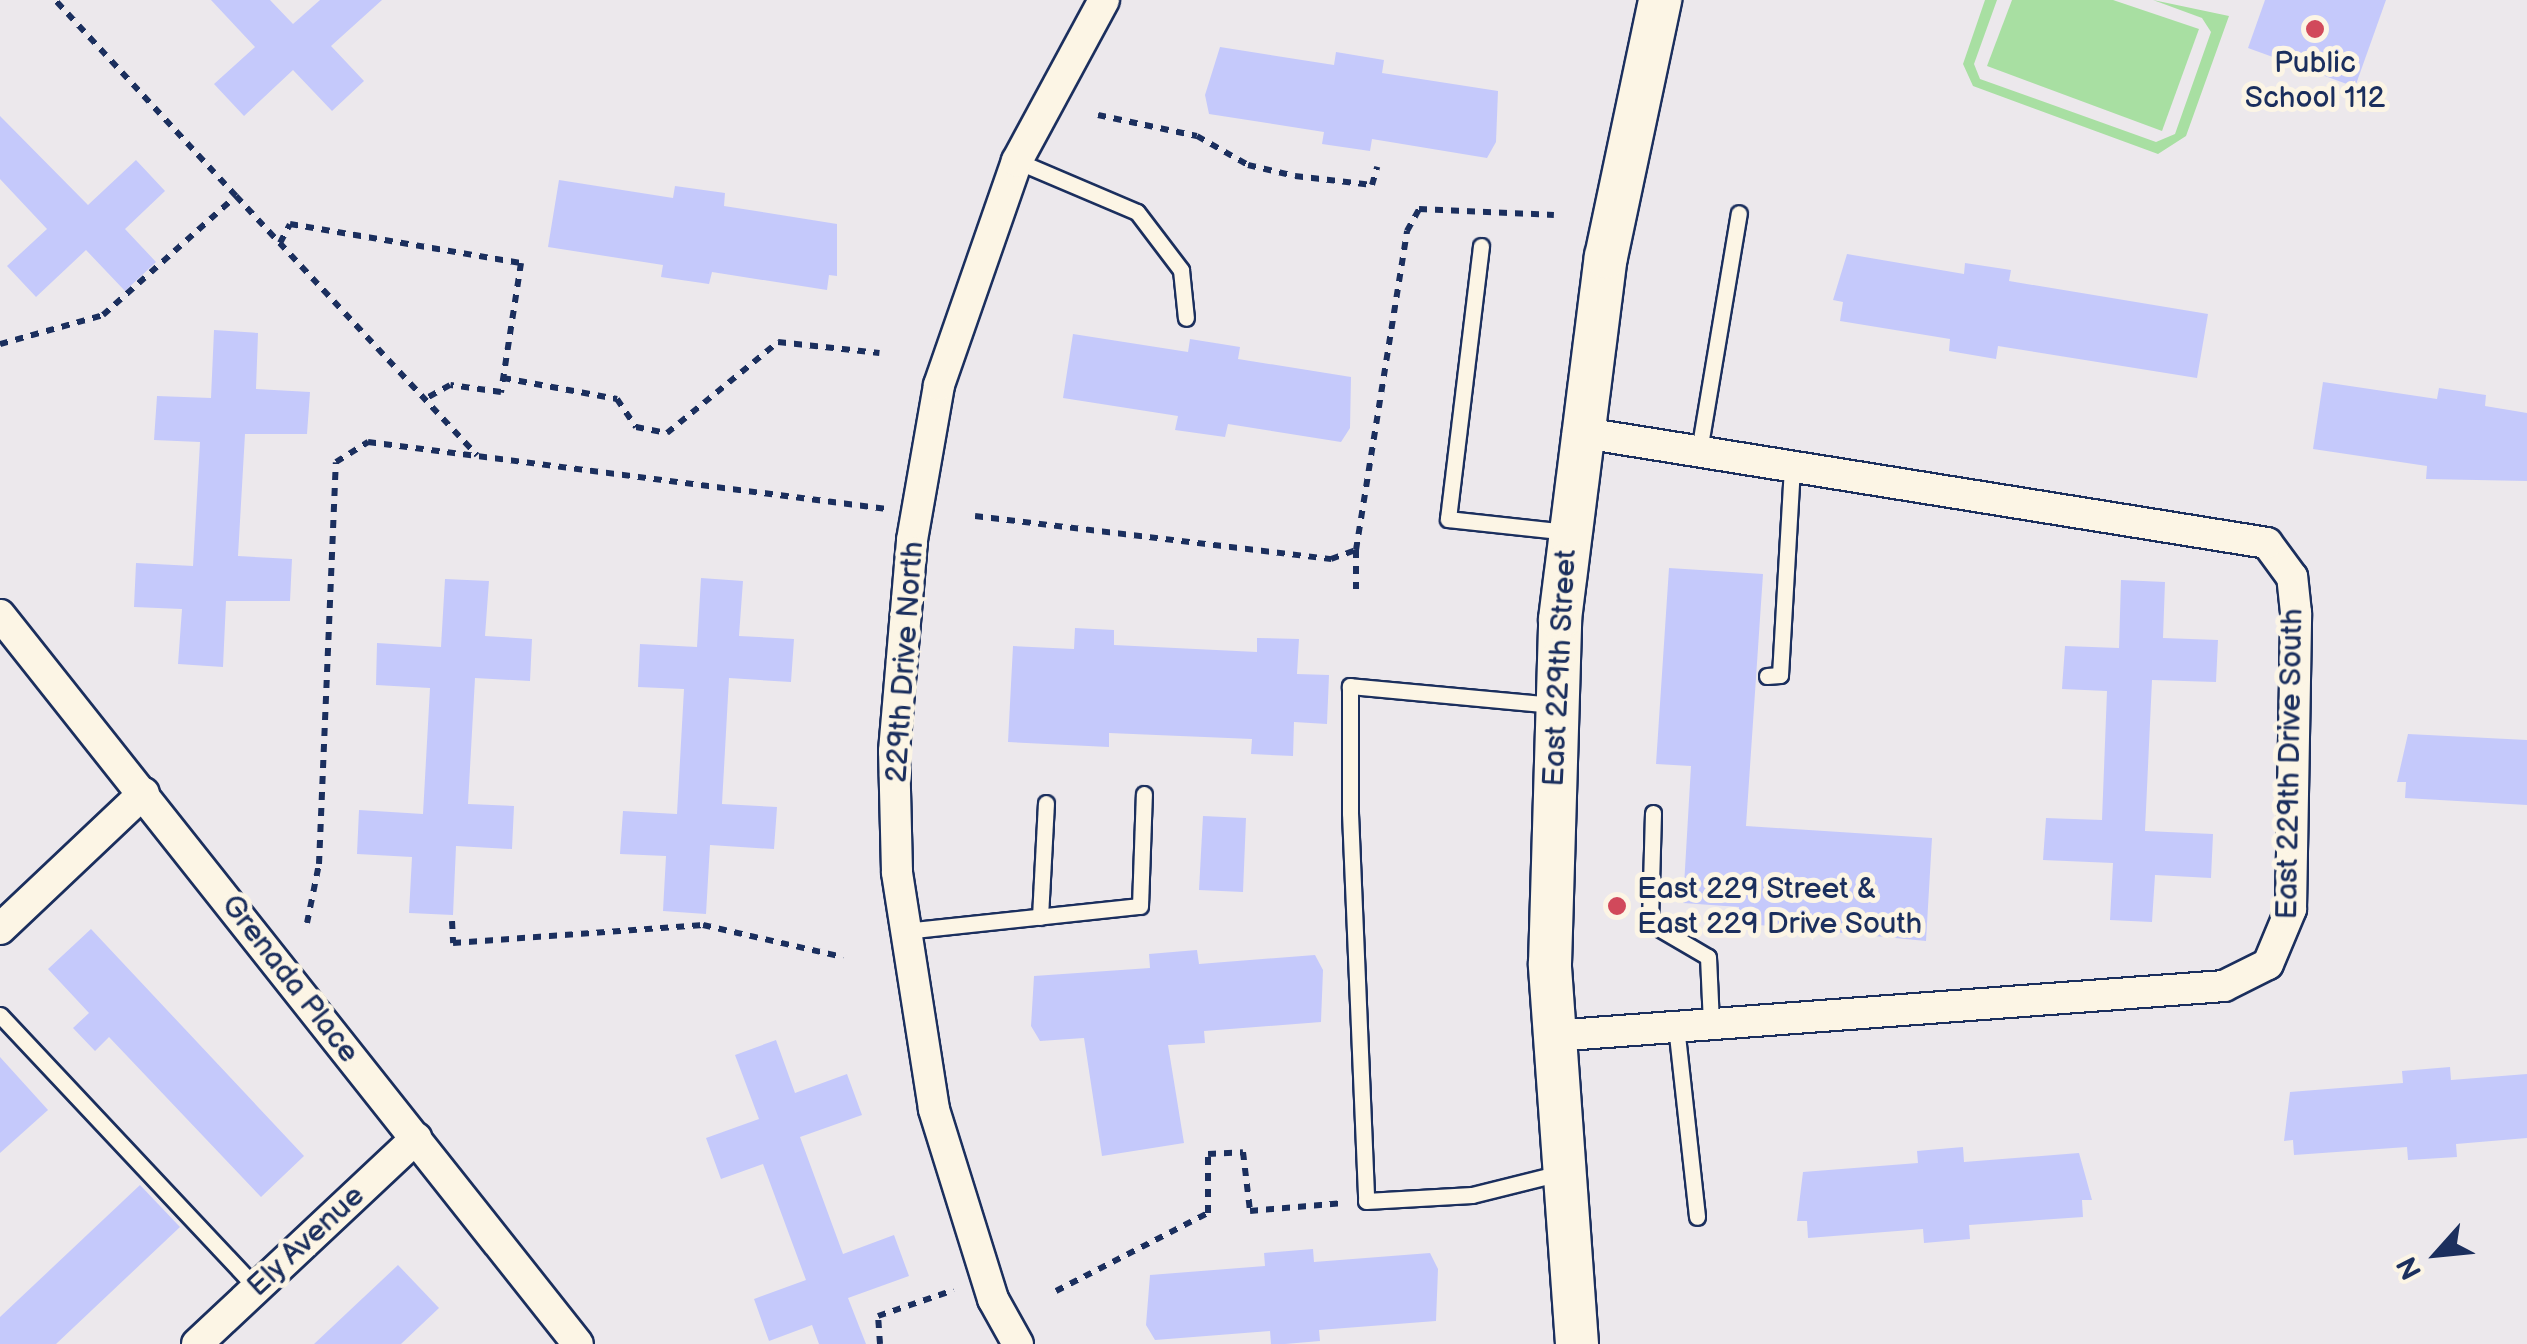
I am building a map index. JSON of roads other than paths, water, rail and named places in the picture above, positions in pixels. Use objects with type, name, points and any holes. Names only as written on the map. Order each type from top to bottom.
[{"type":"street","name":"229th Drive North","points":[[1018,1344],[993,1299],[934,1109],[905,931],[894,751],[918,513],[939,385],[1017,161],[1104,0]]},
{"type":"street","name":"East 229th Street","points":[[1577,1344],[1553,1036],[1556,705],[1578,432],[1659,0]]},
{"type":"street","name":"East 229th Drive South","points":[[1553,1036],[2224,986],[2268,964],[2291,909],[2296,613],[2292,578],[2267,543],[1578,432]]},
{"type":"street","name":"Grenada Place","points":[[0,615],[578,1344]]},
{"type":"street","points":[[3,919],[144,793]]},
{"type":"street","name":"Ely Avenue","points":[[197,1344],[416,1138]]},
{"type":"lane","points":[[1017,161],[1137,212],[1182,270],[1186,318]]},
{"type":"lane","points":[[1700,450],[1739,213]]},
{"type":"lane","points":[[1481,246],[1448,519],[1568,532]]},
{"type":"lane","points":[[1767,676],[1780,675],[1792,464]]},
{"type":"lane","points":[[1556,705],[1350,686],[1366,1201],[1472,1195],[1564,1172]]},
{"type":"lane","points":[[905,931],[1140,906],[1144,794]]},
{"type":"lane","points":[[1040,916],[1046,803]]},
{"type":"lane","points":[[1653,813],[1650,923],[1708,957],[1711,1024]]},
{"type":"lane","points":[[0,1015],[256,1288]]},
{"type":"lane","points":[[1676,1026],[1697,1217]]},
{"type":"place","name":"Public School 112","points":[[2315,29]]},
{"type":"place","name":"East 229 Street & East 229 Drive South","points":[[1617,906]]}]
